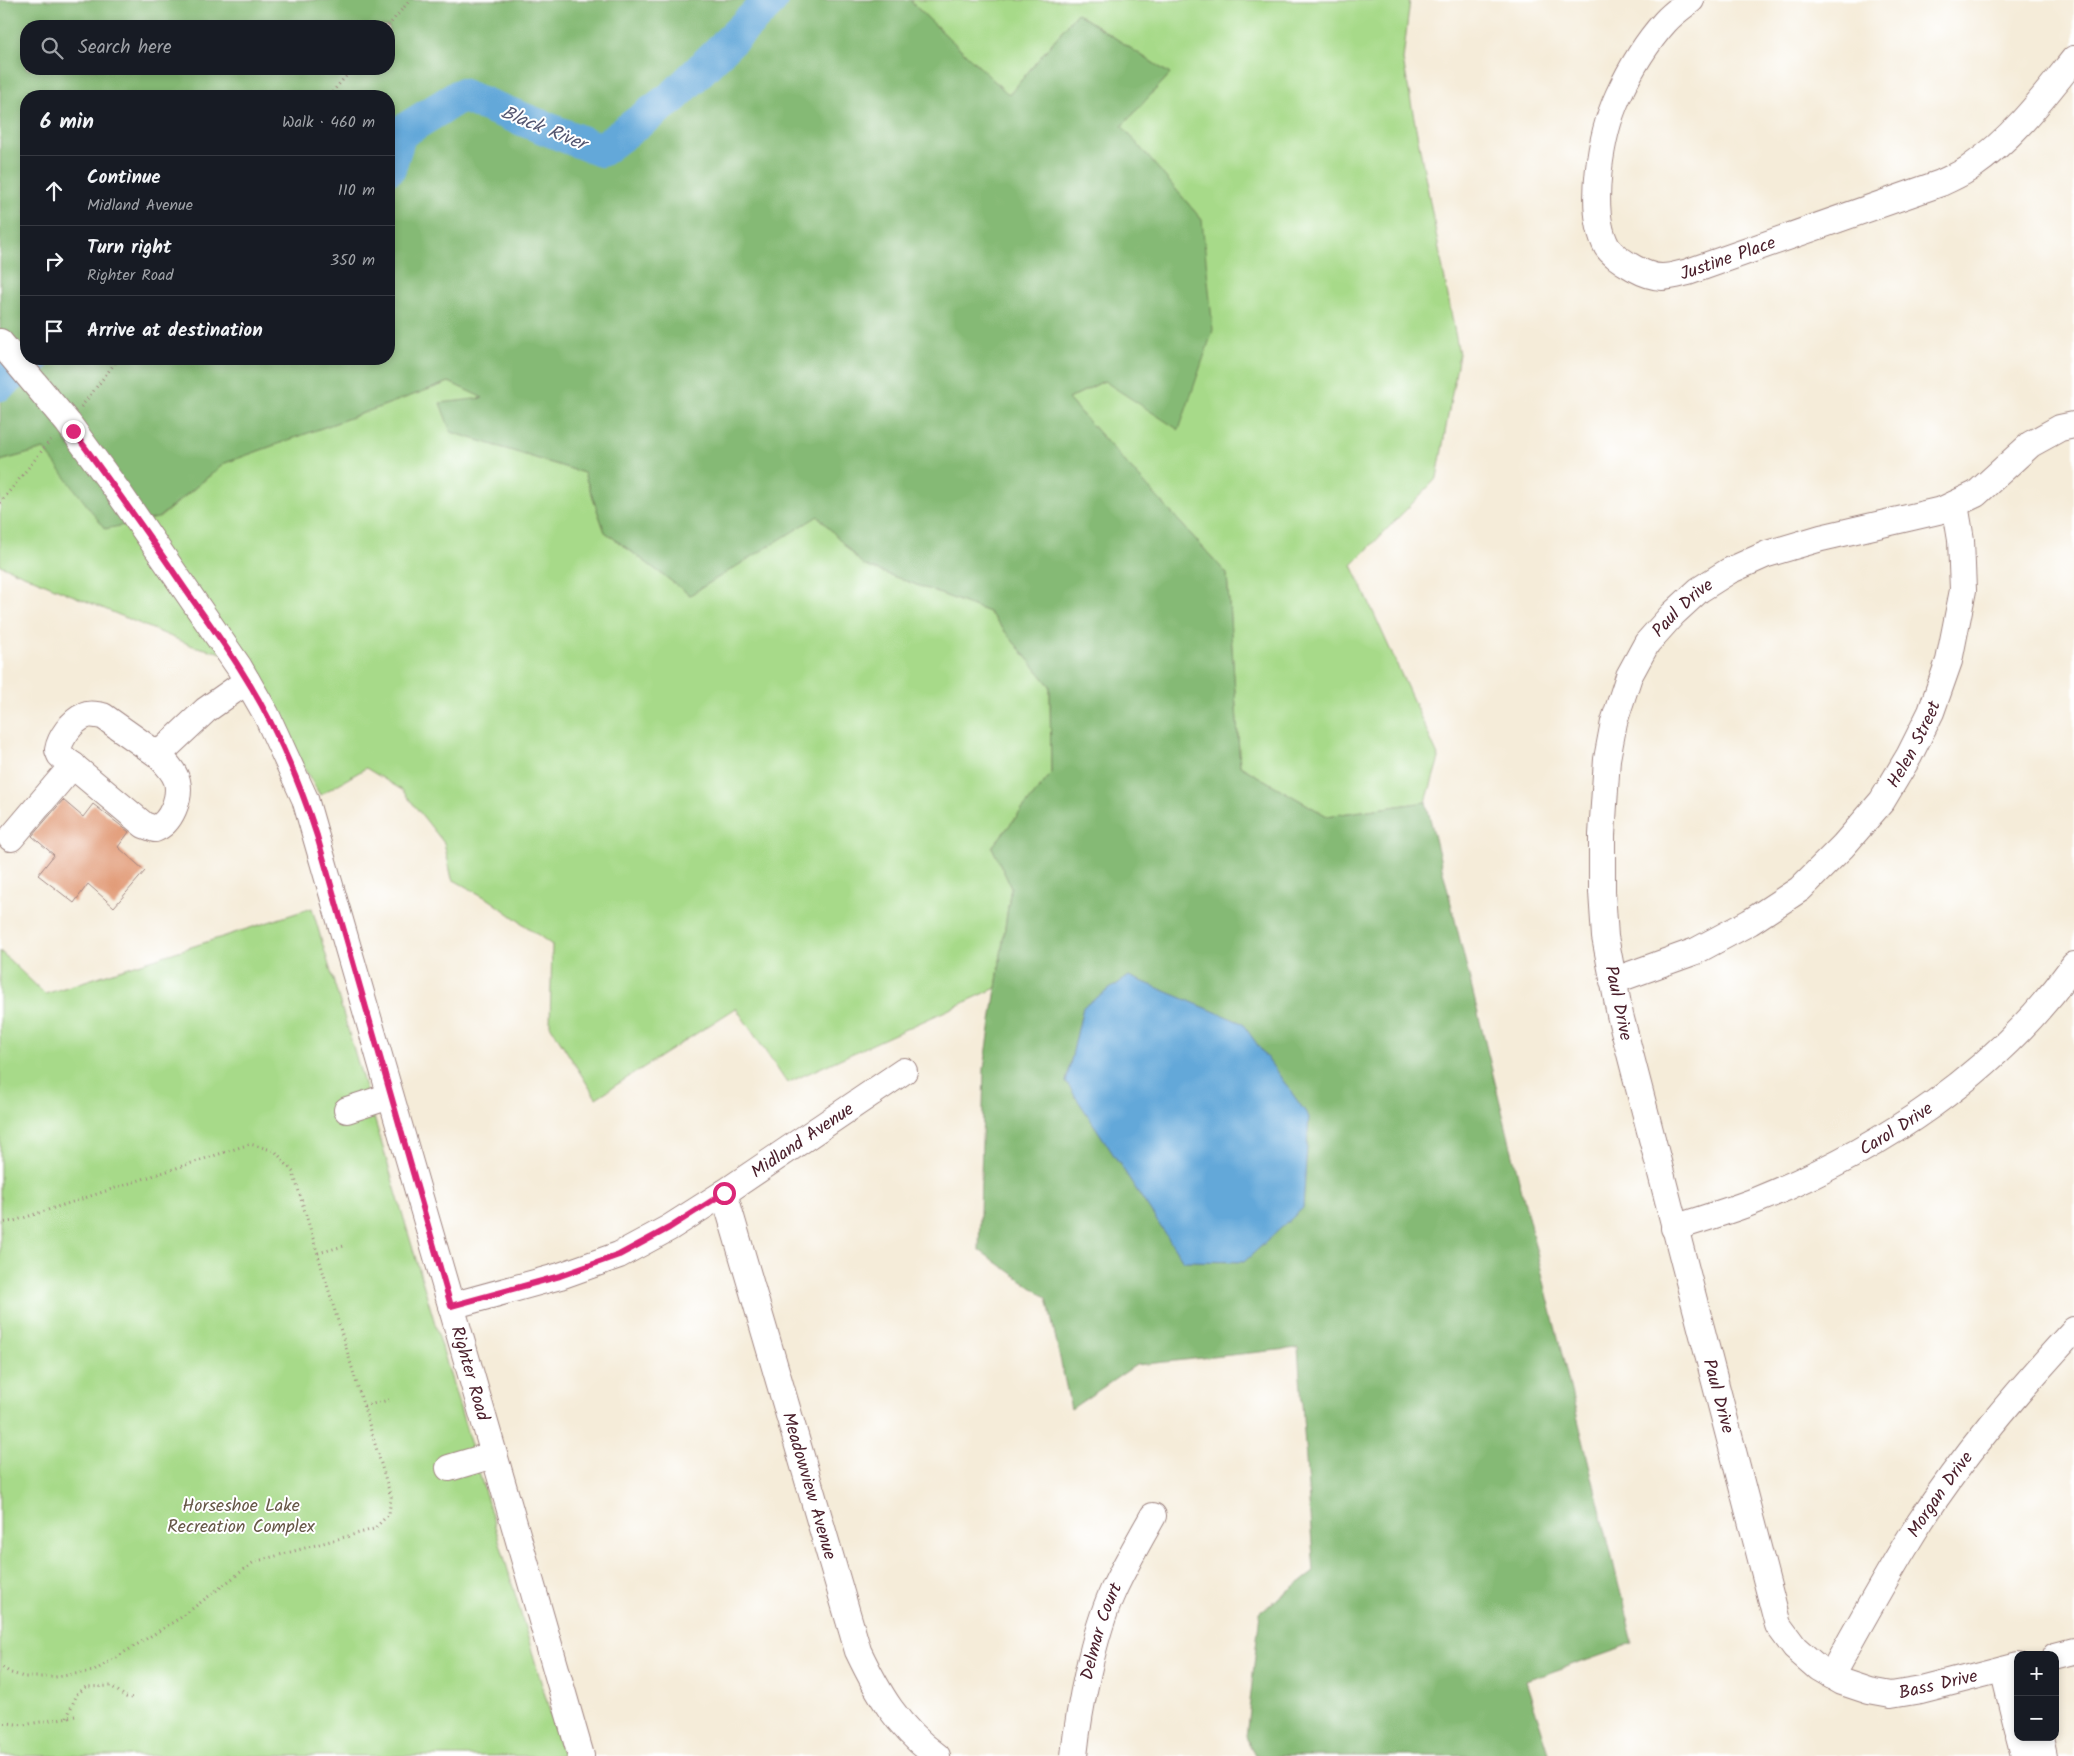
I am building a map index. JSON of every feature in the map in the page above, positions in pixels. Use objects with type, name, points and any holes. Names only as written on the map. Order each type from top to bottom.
[{"type":"street","name":"Justine Place","points":[[1691,0],[1666,21],[1630,74],[1618,97],[1607,131],[1599,172],[1598,209],[1600,223],[1608,248],[1623,262],[1644,274],[1663,277],[1688,272],[1922,190],[1970,169],[2001,144],[2029,116],[2074,59]]},
{"type":"street","name":"Righter Road","points":[[0,342],[68,423],[119,493],[247,681],[287,757],[305,799],[580,1756]]},
{"type":"street","points":[[1955,504],[1976,494],[2031,444],[2060,428],[2074,425]]},
{"type":"street","name":"Paul Drive","points":[[1831,1676],[1818,1668],[1795,1648],[1778,1625],[1620,1015],[1606,937],[1602,892],[1602,835],[1607,759],[1614,722],[1629,676],[1647,643],[1672,614],[1698,590],[1729,571],[1766,554],[1821,538],[1942,510],[1955,504]]},
{"type":"street","name":"Helen Street","points":[[1614,981],[1696,951],[1750,922],[1800,889],[1882,801],[1910,756],[1931,712],[1949,662],[1963,590],[1961,540],[1955,504]]},
{"type":"street","points":[[158,755],[177,735],[206,710],[247,681]]},
{"type":"street","points":[[92,714],[103,716],[158,755],[173,772],[178,790],[172,812],[166,822],[155,829],[144,825],[60,755],[59,744],[77,721],[84,716],[92,714]]},
{"type":"street","points":[[11,838],[72,765]]},
{"type":"street","name":"Carol Drive","points":[[1674,1228],[1756,1200],[1814,1175],[1867,1148],[1922,1112],[1985,1064],[2033,1016],[2074,965]]},
{"type":"street","name":"Midland Avenue","points":[[451,1306],[560,1276],[619,1255],[669,1228],[724,1193],[904,1071]]},
{"type":"street","points":[[346,1110],[390,1096]]},
{"type":"street","name":"Meadowview Avenue","points":[[724,1193],[858,1651],[875,1688],[890,1710],[906,1730],[937,1756]]},
{"type":"street","name":"Morgan Drive","points":[[1831,1676],[1919,1524],[2025,1383],[2074,1330]]},
{"type":"street","points":[[449,1468],[493,1455]]},
{"type":"street","name":"Delmar Court","points":[[1074,1756],[1085,1689],[1099,1633],[1112,1592],[1152,1516]]},
{"type":"street","points":[[2059,1655],[2074,1651]]},
{"type":"street","points":[[2011,1667],[2014,1696]]},
{"type":"street","name":"Bass Drive","points":[[1831,1676],[1860,1688],[1891,1695],[1921,1690],[2011,1667]]},
{"type":"street","points":[[2021,1741],[2024,1756]]},
{"type":"street","points":[[2042,1741],[2046,1756]]},
{"type":"path","points":[[393,20],[410,0]]},
{"type":"path","points":[[334,90],[347,75]]},
{"type":"path","points":[[80,410],[114,365]]},
{"type":"path","points":[[0,503],[54,435]]},
{"type":"path","points":[[0,1223],[14,1221],[250,1144],[275,1151],[293,1172],[392,1497],[389,1514],[374,1529],[254,1562],[180,1618],[94,1671],[74,1676],[37,1678],[11,1673],[0,1666]]},
{"type":"path","points":[[318,1253],[344,1246]]},
{"type":"path","points":[[364,1406],[390,1400]]},
{"type":"path","points":[[67,1717],[77,1694],[86,1687],[112,1686],[126,1697],[133,1698]]},
{"type":"path","points":[[0,1722],[23,1725],[75,1716]]},
{"type":"green space","points":[[0,0],[912,0],[912,3],[1009,95],[1077,13],[1170,74],[1122,126],[1202,220],[1213,330],[1179,430],[1104,381],[1068,399],[1227,574],[1240,766],[1327,816],[1426,802],[1633,1643],[1526,1681],[1550,1756],[1255,1756],[1246,1737],[1260,1612],[1314,1572],[1298,1348],[1136,1365],[1071,1409],[1047,1298],[979,1250],[984,1069],[1011,887],[992,847],[1051,774],[1050,686],[989,612],[863,565],[818,516],[690,595],[605,532],[584,473],[451,432],[440,403],[483,398],[449,382],[225,463],[158,518],[105,529],[44,449],[0,461]]},
{"type":"green space","points":[[912,0],[1410,0],[1403,60],[1459,354],[1437,478],[1352,565],[1439,758],[1426,802],[1327,816],[1240,766],[1227,574],[1068,399],[1104,381],[1202,220],[1121,126],[1170,74],[1077,13],[1009,95],[912,3]]},
{"type":"green space","points":[[449,382],[484,398],[452,432],[584,473],[605,532],[690,595],[818,515],[863,565],[989,612],[1050,686],[1051,774],[992,847],[1011,887],[996,988],[787,1083],[736,1008],[596,1098],[550,1025],[552,945],[490,900],[452,879],[444,843],[402,790],[366,768],[320,795],[239,657],[193,646],[0,565],[0,461],[44,449],[159,518],[225,463]]},
{"type":"green space","name":"Horseshoe Lake Recreation Complex","points":[[312,908],[563,1756],[0,1756],[0,951],[45,994]]},
{"type":"water","points":[[1129,976],[1242,1023],[1309,1117],[1303,1208],[1244,1262],[1183,1261],[1066,1082],[1083,1007]]},
{"type":"building","points":[[63,800],[83,817],[93,804],[129,832],[118,847],[145,871],[114,907],[88,884],[74,903],[38,875],[54,855],[32,836]]},
{"type":"waterway","name":"Black River","points":[[395,149],[400,133],[461,95],[601,150],[674,96],[771,0]]},
{"type":"waterway","name":"Black River","points":[[0,384],[25,365]]},
{"type":"route","points":[[73,431],[119,493],[239,667],[266,714],[287,757],[305,799],[317,836],[451,1306],[560,1276],[619,1255],[669,1228],[724,1193]]}]
